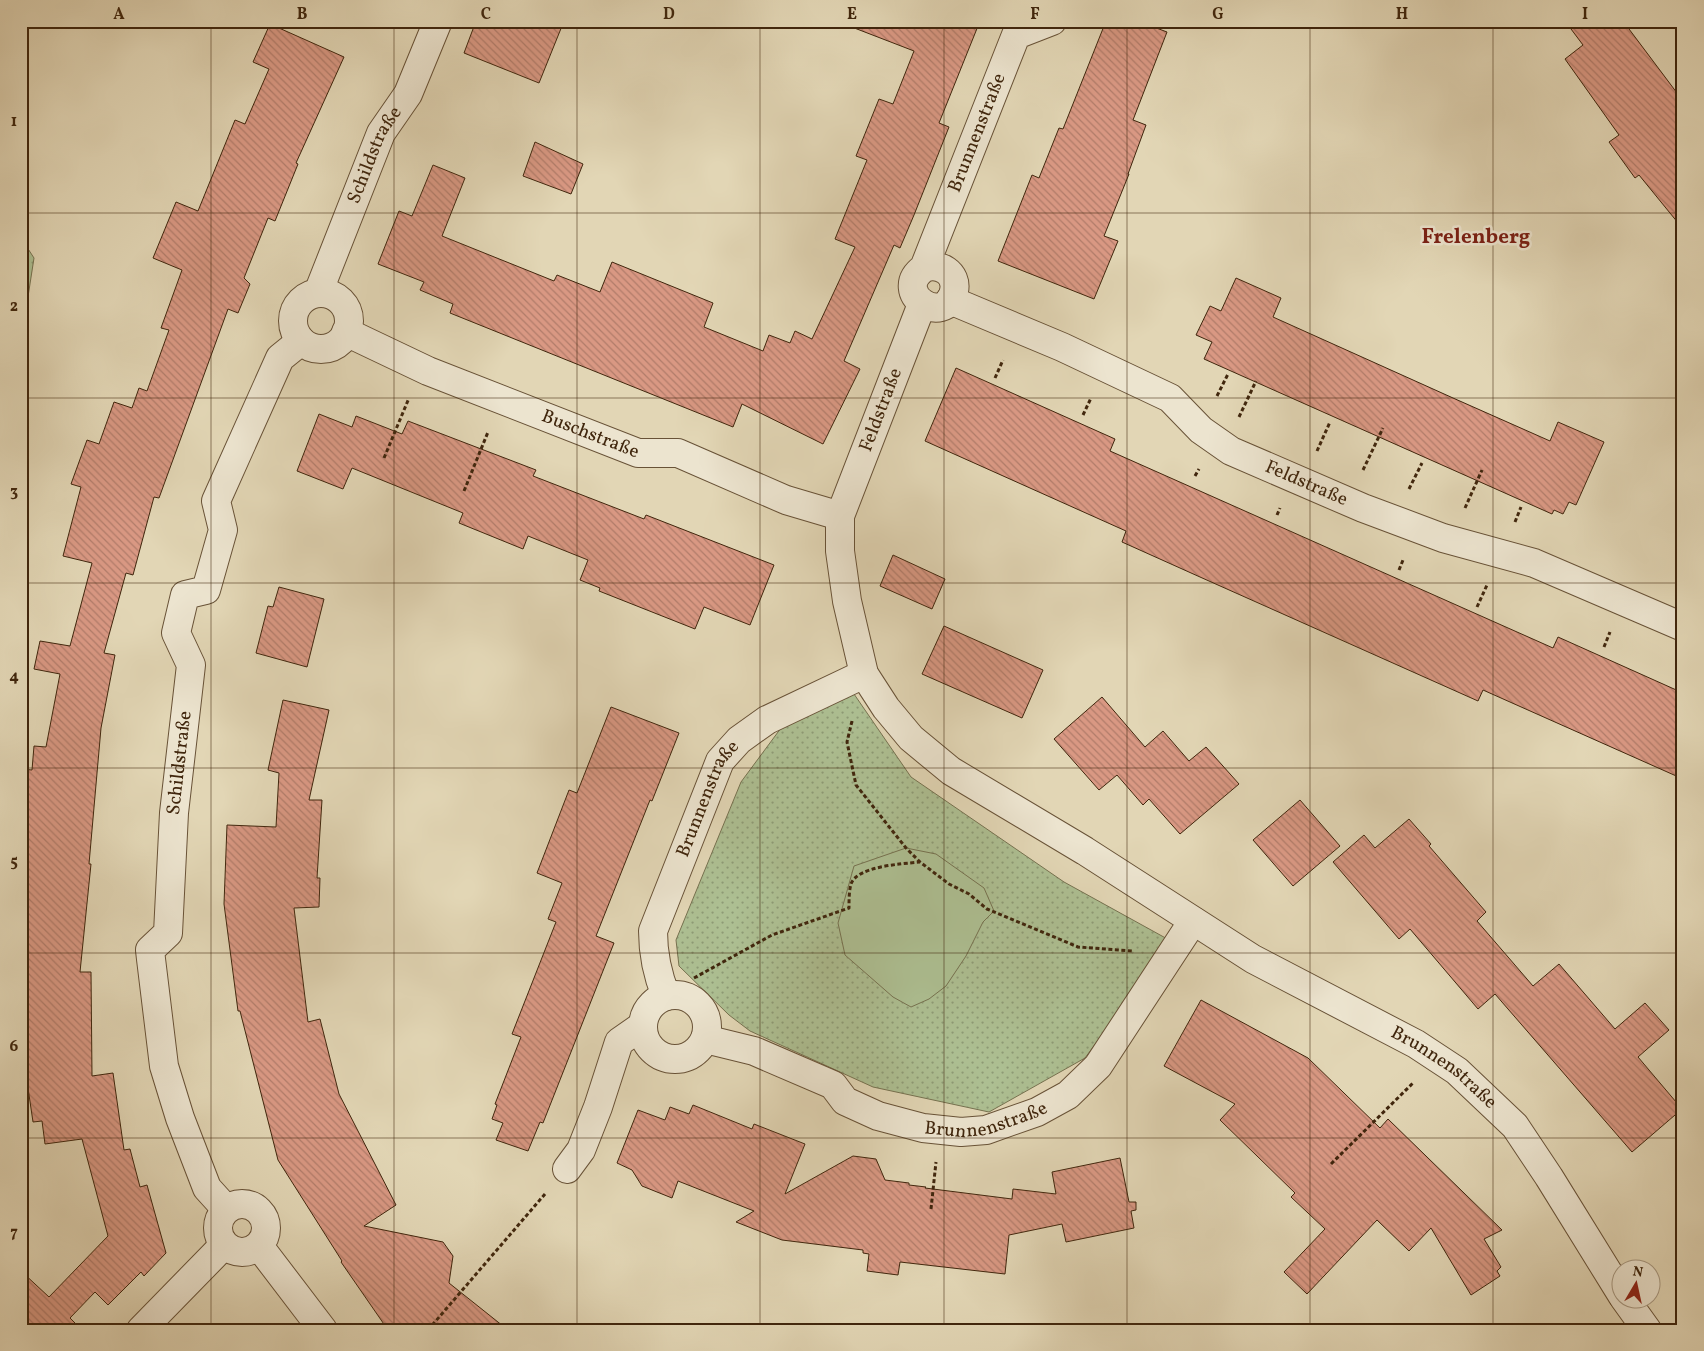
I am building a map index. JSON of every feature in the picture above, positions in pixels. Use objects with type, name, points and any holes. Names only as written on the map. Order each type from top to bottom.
[{"type":"street","name":"Schildstraße","points":[[318,293],[381,133],[408,94],[438,21]]},
{"type":"street","name":"Brunnenstraße","points":[[924,266],[1016,35],[1052,21]]},
{"type":"street","points":[[924,266],[938,267],[951,275],[955,284],[954,293],[950,300],[944,306],[927,307],[915,297],[913,285],[917,275],[924,266]]},
{"type":"street","points":[[318,293],[328,294],[343,304],[348,314],[349,323],[346,332],[342,340],[335,345],[317,349],[308,346],[301,341],[295,332],[292,322],[294,312],[308,296],[318,293]]},
{"type":"street","name":"Feldstraße","points":[[950,300],[1062,348],[1170,398],[1201,430],[1231,451],[1348,501],[1451,540],[1534,562],[1683,627]]},
{"type":"street","name":"Feldstraße","points":[[840,516],[922,304]]},
{"type":"street","name":"Buschstraße","points":[[346,332],[422,368],[638,453],[678,453],[786,500],[840,516]]},
{"type":"street","name":"Schildstraße","points":[[226,1209],[207,1188],[180,1118],[164,1066],[150,950],[168,933],[174,812],[191,665],[176,634],[185,595],[206,590],[223,530],[216,501],[280,358],[301,341]]},
{"type":"street","name":"Brunnenstraße","points":[[840,516],[840,552],[847,601],[864,674],[886,708],[911,738],[951,771],[1085,852],[1253,959],[1433,1054],[1457,1071],[1515,1126],[1612,1279]]},
{"type":"street","name":"Brunnenstraße","points":[[671,995],[657,974],[653,954],[653,931],[720,761],[739,740],[767,720],[864,674]]},
{"type":"street","name":"Brunnenstraße","points":[[705,1039],[754,1051],[833,1085],[845,1101],[878,1116],[923,1128],[961,1132],[986,1130],[1037,1112],[1068,1095],[1098,1066],[1193,921]]},
{"type":"street","points":[[671,995],[688,997],[698,1004],[705,1014],[708,1026],[705,1039],[698,1050],[687,1057],[675,1060],[662,1057],[651,1049],[644,1038],[642,1026],[644,1016],[649,1007],[656,1000],[671,995]]},
{"type":"street","points":[[567,1169],[581,1150],[588,1133],[619,1042],[642,1026]]},
{"type":"street","points":[[237,1204],[250,1205],[260,1212],[266,1222],[265,1235],[259,1246],[248,1252],[234,1252],[224,1245],[218,1236],[217,1226],[220,1217],[226,1209],[237,1204]]},
{"type":"street","points":[[141,1330],[224,1245]]},
{"type":"street","points":[[259,1246],[323,1330]]},
{"type":"street","points":[[1631,1308],[1647,1330]]},
{"type":"path","points":[[384,458],[422,368]]},
{"type":"path","points":[[464,491],[501,400]]},
{"type":"path","points":[[1348,501],[1383,428]]},
{"type":"path","points":[[1451,540],[1482,470]]},
{"type":"path","points":[[864,674],[847,742],[856,785],[906,848],[920,862],[949,884],[969,894],[987,910],[1078,947],[1172,954]]},
{"type":"path","points":[[671,995],[683,984],[772,935],[849,908],[851,883],[859,873],[886,866],[920,862]]},
{"type":"path","points":[[1331,1164],[1418,1078],[1433,1054]]},
{"type":"path","points":[[931,1209],[940,1130]]},
{"type":"path","points":[[428,1330],[567,1169]]},
{"type":"green space","points":[[21,238],[34,258],[21,342]]},
{"type":"green space","points":[[854,694],[911,777],[1064,882],[1171,941],[1085,1058],[989,1112],[873,1087],[750,1031],[729,1015],[679,966],[676,940],[741,782],[781,728]]},
{"type":"green space","points":[[906,848],[936,854],[984,888],[994,911],[983,922],[966,956],[946,986],[929,999],[911,1007],[893,997],[845,955],[838,923],[854,866]]},
{"type":"building","points":[[476,21],[564,21],[539,83],[464,53]]},
{"type":"building","points":[[844,21],[980,21],[939,123],[949,127],[914,215],[900,248],[894,245],[844,361],[860,369],[823,444],[742,404],[733,427],[450,313],[453,304],[420,290],[424,282],[378,264],[399,211],[412,216],[433,165],[465,178],[442,236],[554,281],[557,275],[600,292],[612,262],[713,303],[704,327],[763,351],[769,335],[790,343],[795,331],[812,339],[855,247],[835,239],[867,160],[856,156],[879,99],[893,104],[914,51],[844,24]]},
{"type":"building","points":[[1106,21],[1138,21],[1167,32],[1133,120],[1146,125],[1104,236],[1118,241],[1094,299],[998,261],[1032,175],[1039,178],[1059,128],[1063,129]]},
{"type":"building","points":[[1565,21],[1623,21],[1683,101],[1683,229],[1639,175],[1635,178],[1609,142],[1619,135],[1565,59],[1583,45]]},
{"type":"building","points":[[270,24],[344,57],[296,163],[298,164],[275,221],[268,218],[244,278],[250,284],[238,313],[228,309],[159,498],[154,497],[133,575],[126,573],[104,653],[115,655],[101,728],[89,864],[91,864],[80,972],[91,972],[92,1076],[113,1073],[124,1150],[130,1149],[140,1187],[147,1185],[166,1253],[144,1276],[141,1272],[108,1305],[95,1292],[70,1318],[82,1330],[21,1330],[21,1271],[49,1297],[108,1236],[82,1139],[45,1144],[42,1121],[33,1122],[28,1088],[21,1089],[21,769],[32,770],[34,746],[46,747],[60,674],[34,669],[40,641],[70,646],[92,563],[63,556],[81,487],[71,484],[87,440],[99,444],[114,402],[132,408],[139,388],[147,391],[169,330],[161,328],[182,270],[153,258],[176,202],[198,211],[235,120],[245,124],[269,69],[253,62]]},
{"type":"building","points":[[535,142],[583,164],[571,194],[523,176]]},
{"type":"building","points":[[1236,278],[1281,298],[1273,317],[1453,398],[1550,441],[1558,422],[1604,442],[1576,505],[1569,502],[1563,514],[1554,510],[1552,514],[1204,359],[1212,342],[1196,335],[1210,306],[1221,311]]},
{"type":"building","points":[[956,368],[1115,439],[1110,451],[1553,648],[1558,637],[1683,693],[1683,779],[1483,690],[1478,701],[1122,542],[1126,531],[925,441]]},
{"type":"building","points":[[319,414],[352,427],[356,416],[402,434],[408,421],[536,470],[533,476],[644,519],[646,515],[774,565],[750,625],[704,607],[695,629],[599,591],[600,588],[580,580],[588,560],[528,536],[523,549],[459,523],[463,513],[352,468],[343,489],[297,471]]},
{"type":"building","points":[[893,555],[945,579],[932,609],[880,586]]},
{"type":"building","points":[[279,587],[324,599],[307,667],[256,653],[268,606],[273,607]]},
{"type":"building","points":[[944,626],[1043,670],[1022,718],[922,674]]},
{"type":"building","points":[[1102,697],[1145,747],[1163,731],[1189,761],[1206,747],[1239,784],[1180,834],[1149,799],[1143,805],[1117,775],[1099,790],[1054,739]]},
{"type":"building","points":[[283,700],[329,710],[309,800],[322,800],[317,878],[320,878],[319,907],[294,908],[308,1022],[320,1019],[339,1094],[396,1205],[364,1226],[443,1242],[453,1256],[449,1283],[508,1330],[388,1330],[341,1262],[278,1160],[240,1011],[238,1011],[224,904],[227,825],[276,827],[279,773],[268,770]]},
{"type":"building","points":[[611,707],[679,733],[596,936],[614,943],[543,1123],[540,1122],[528,1151],[496,1140],[503,1123],[492,1119],[497,1105],[495,1104],[521,1037],[512,1034],[556,922],[548,919],[562,883],[537,873],[569,790],[577,793]]},
{"type":"building","points":[[1300,800],[1340,846],[1293,886],[1253,840]]},
{"type":"building","points":[[1409,819],[1431,844],[1429,846],[1486,912],[1477,921],[1533,986],[1559,964],[1615,1029],[1645,1003],[1669,1030],[1638,1057],[1682,1109],[1632,1152],[1495,994],[1478,1009],[1410,929],[1399,939],[1333,862],[1364,835],[1375,848]]},
{"type":"building","points":[[1201,1000],[1308,1058],[1380,1128],[1388,1119],[1502,1230],[1484,1239],[1501,1267],[1497,1271],[1500,1276],[1471,1295],[1431,1228],[1409,1251],[1377,1220],[1307,1294],[1284,1272],[1325,1229],[1291,1197],[1295,1193],[1220,1120],[1235,1104],[1164,1066]]},
{"type":"building","points":[[693,1105],[752,1129],[754,1124],[805,1144],[785,1194],[853,1156],[876,1159],[885,1180],[909,1183],[909,1185],[925,1188],[1012,1199],[1013,1189],[1056,1194],[1052,1172],[1120,1158],[1129,1202],[1136,1202],[1136,1210],[1131,1211],[1134,1228],[1066,1242],[1062,1224],[1009,1235],[1005,1274],[900,1262],[898,1275],[867,1271],[869,1254],[863,1253],[863,1250],[782,1240],[736,1222],[754,1211],[678,1181],[672,1198],[642,1186],[632,1170],[617,1163],[638,1110],[665,1120],[670,1107],[689,1114]]},
{"type":"district","name":"Frelenberg","points":[[1476,237]]}]
